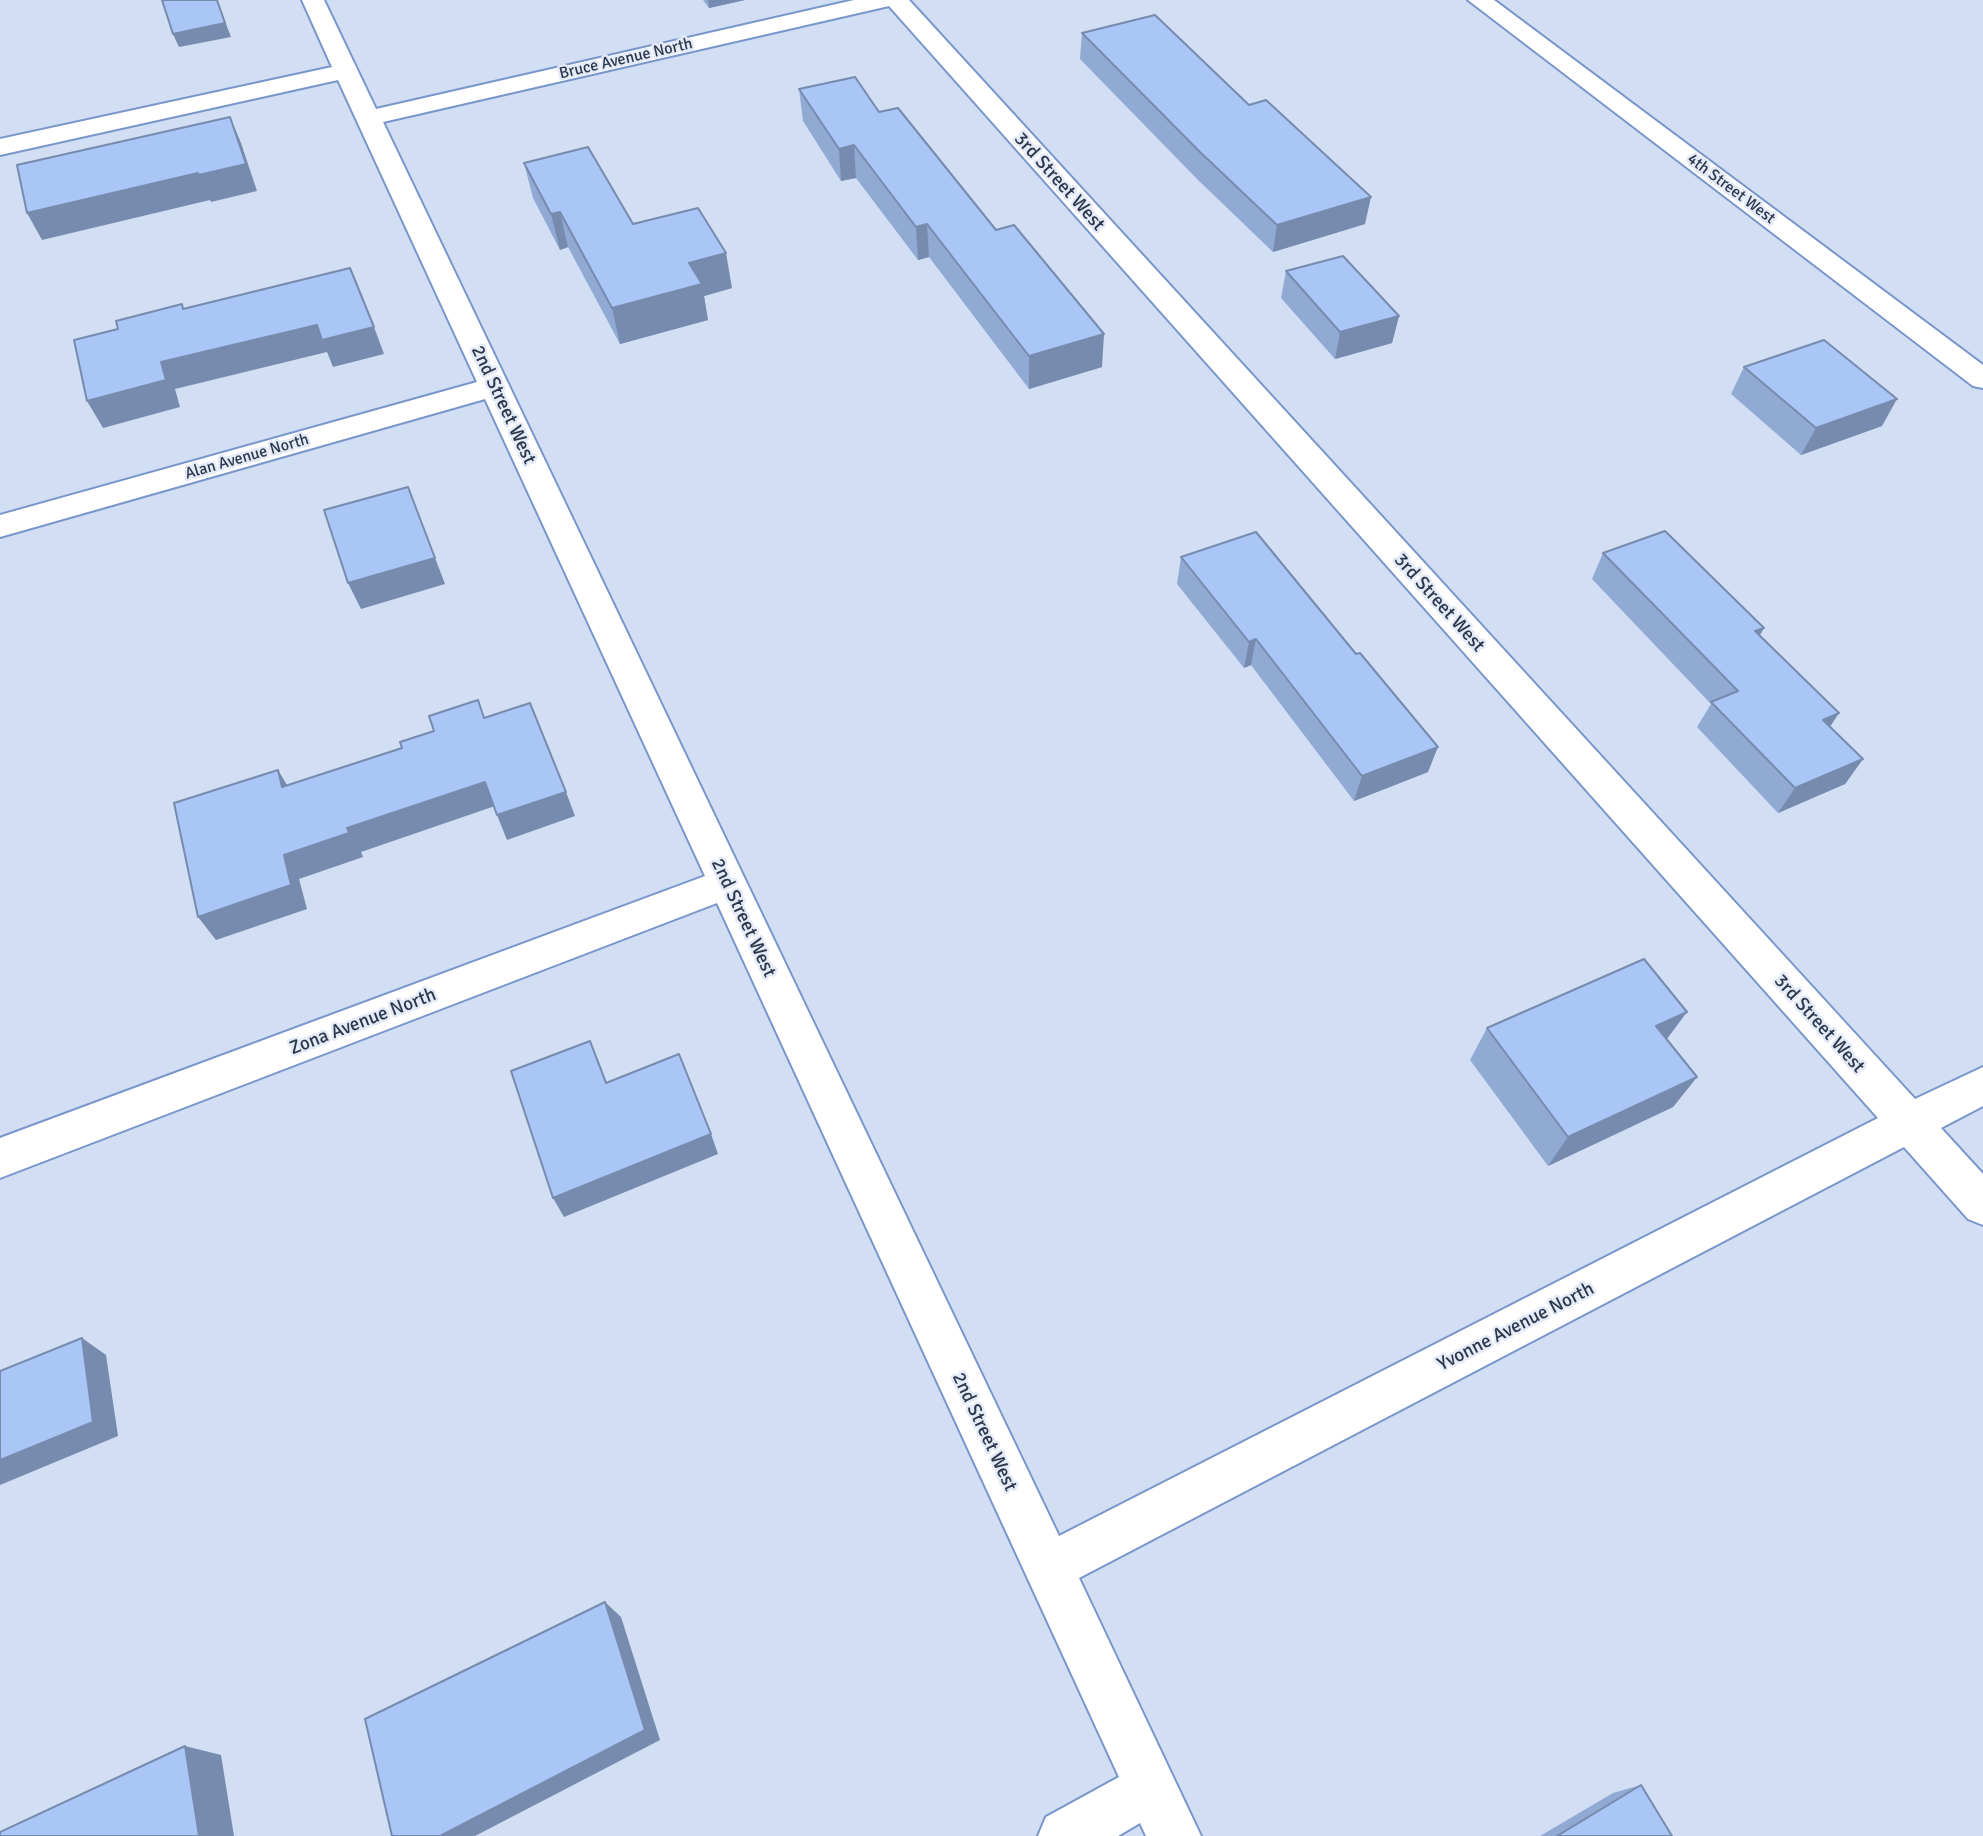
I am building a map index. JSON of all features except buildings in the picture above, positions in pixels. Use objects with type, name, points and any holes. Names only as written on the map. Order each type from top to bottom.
[{"type":"street","name":"2nd Street West","points":[[313,0],[1174,1836]]},
{"type":"street","name":"Bruce Avenue North","points":[[368,118],[884,0]]},
{"type":"street","name":"3rd Street West","points":[[896,0],[1983,1205]]},
{"type":"street","name":"4th Street West","points":[[1479,0],[1983,379]]},
{"type":"street","points":[[0,147],[345,71]]},
{"type":"street","name":"Alan Avenue North","points":[[0,526],[495,387]]},
{"type":"street","name":"Zona Avenue North","points":[[0,1158],[726,884]]},
{"type":"street","name":"Yvonne Avenue North","points":[[1048,1568],[1983,1085]]},
{"type":"street","points":[[1065,1836],[1151,1788]]}]
